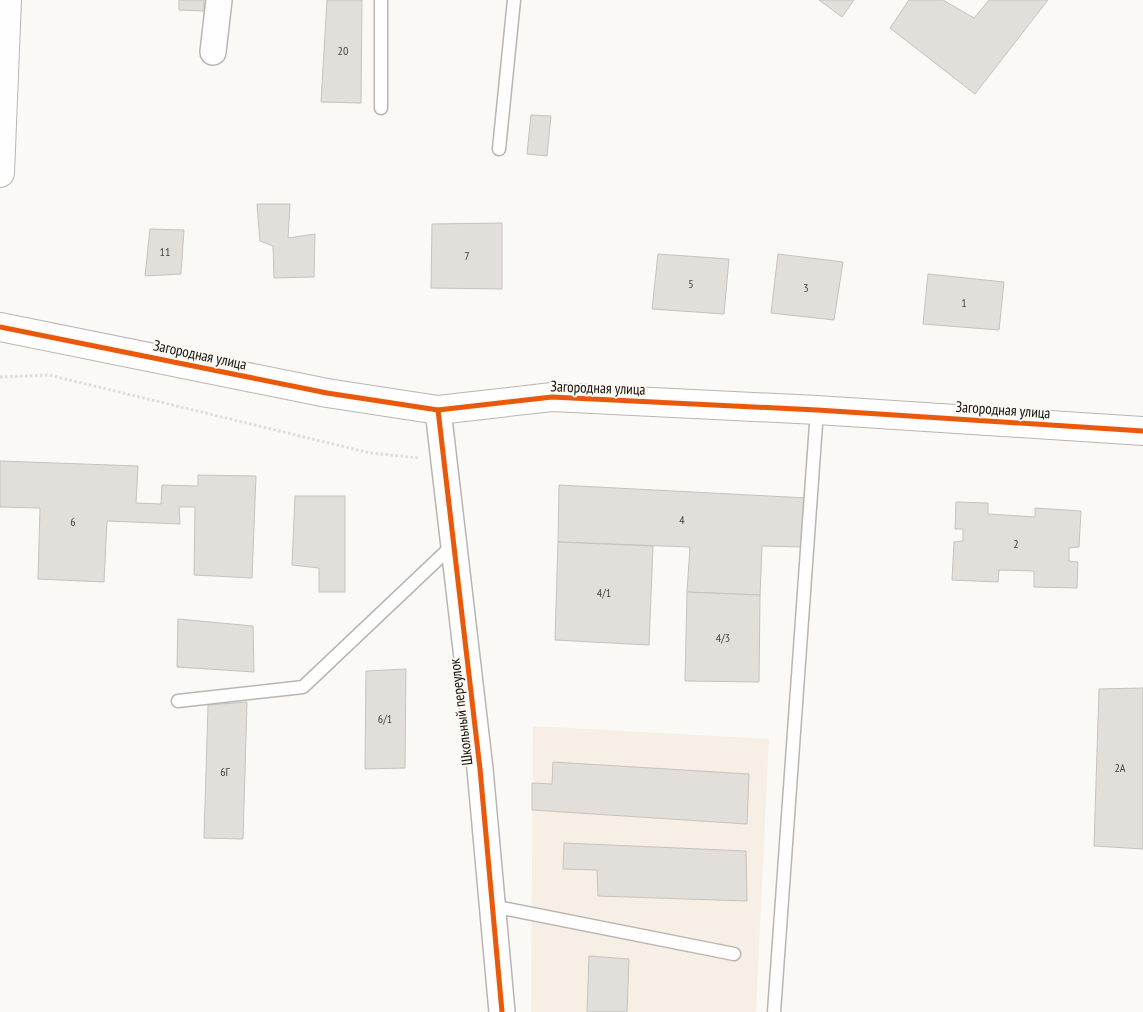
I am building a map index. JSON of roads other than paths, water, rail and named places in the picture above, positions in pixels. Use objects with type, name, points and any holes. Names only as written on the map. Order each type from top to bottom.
[{"type":"street","points":[[0,173],[7,0]]},
{"type":"street","points":[[212,52],[220,0]]},
{"type":"street","name":"Загородная улица","points":[[0,327],[327,393],[438,410],[552,397],[816,410],[1143,431]]},
{"type":"street","name":"Школьный переулок","points":[[438,410],[480,769],[502,1012]]},
{"type":"lane","points":[[382,0],[382,108]]},
{"type":"lane","points":[[499,149],[514,0]]},
{"type":"lane","points":[[774,1012],[816,410]]},
{"type":"lane","points":[[178,701],[303,687],[454,544]]},
{"type":"lane","points":[[492,906],[734,954]]}]
